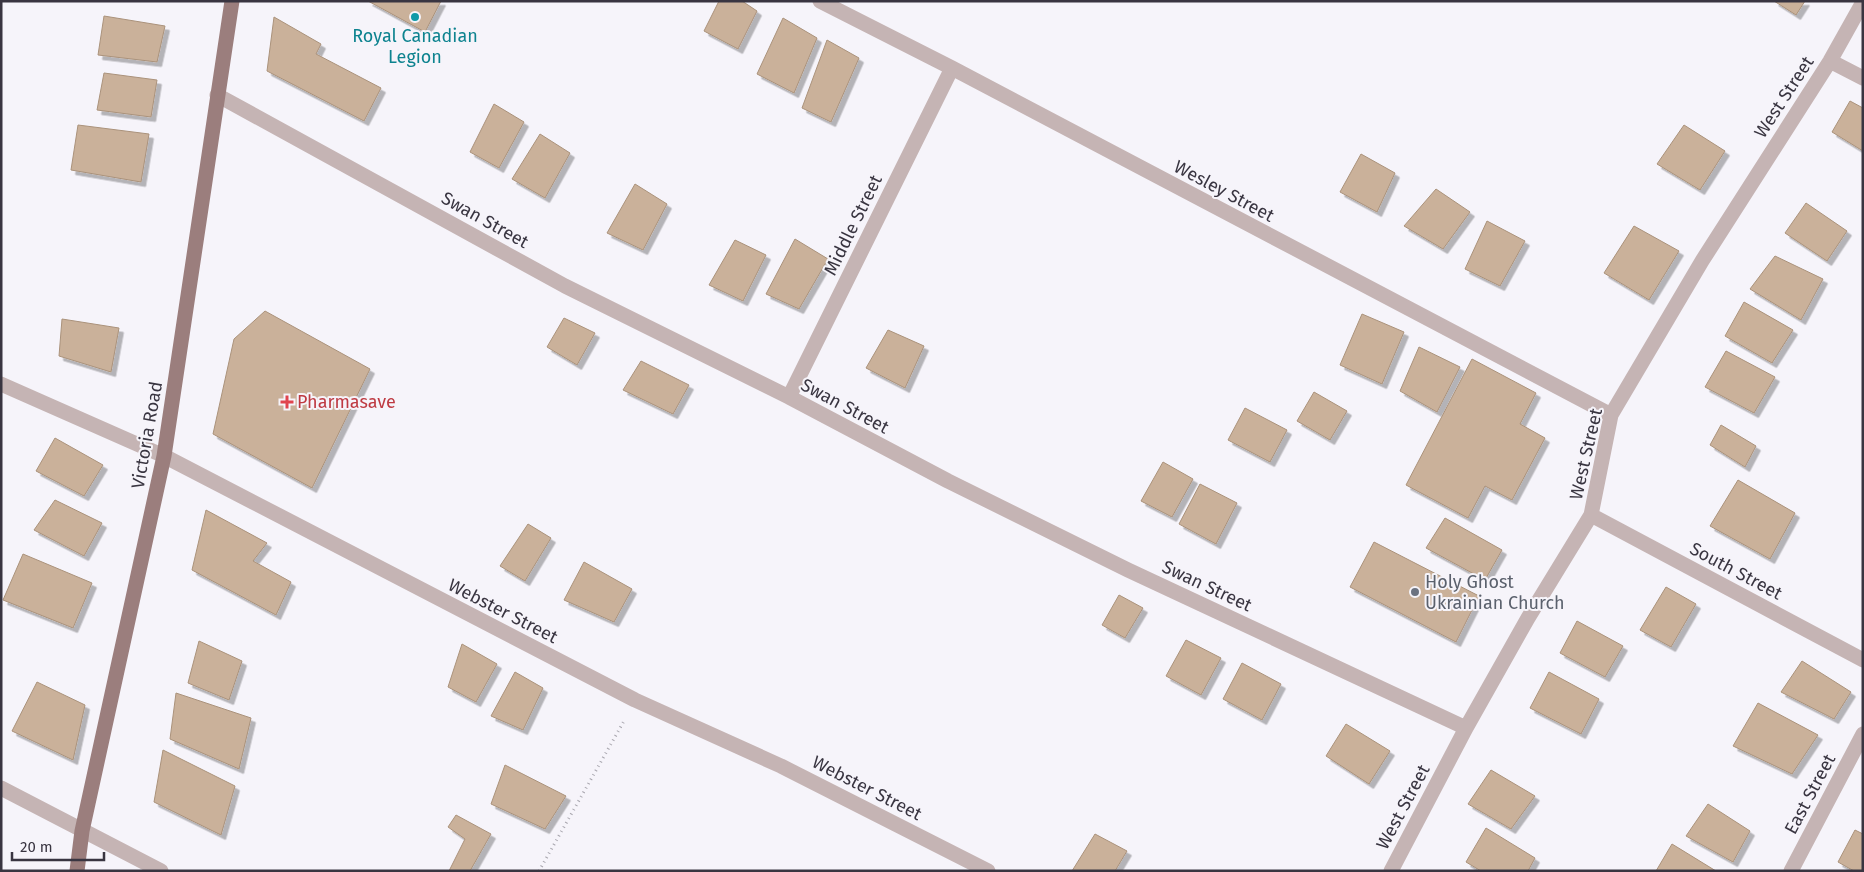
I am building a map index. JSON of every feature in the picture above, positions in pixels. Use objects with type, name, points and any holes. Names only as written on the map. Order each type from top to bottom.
[{"type":"main road","name":"Victoria Road","points":[[77,871],[82,831],[164,456],[232,1]]},
{"type":"street","name":"Wesley Street","points":[[820,1],[952,68],[1611,415]]},
{"type":"street","name":"West Street","points":[[1391,871],[1466,728],[1528,618],[1591,515],[1611,415],[1702,261],[1830,60],[1863,2]]},
{"type":"street","points":[[1830,60],[1863,78]]},
{"type":"street","name":"Middle Street","points":[[788,398],[952,68]]},
{"type":"street","name":"Swan Street","points":[[217,95],[565,286],[788,398],[914,464],[1128,570],[1466,728]]},
{"type":"street","name":"Webster Street","points":[[1,384],[164,456],[635,700],[781,766],[988,871]]},
{"type":"street","name":"South Street","points":[[1591,515],[1863,660]]},
{"type":"street","name":"East Street","points":[[1791,871],[1863,734]]},
{"type":"street","points":[[1,788],[161,871]]},
{"type":"path","points":[[539,871],[635,700]]},
{"type":"building","name":"Royal Canadian Legion","points":[[368,1],[441,1],[425,32]]},
{"type":"building","points":[[719,1],[742,1],[757,11],[738,49],[704,31]]},
{"type":"building","points":[[1774,1],[1805,1],[1796,15]]},
{"type":"building","points":[[104,16],[165,26],[157,62],[98,55]]},
{"type":"building","points":[[274,17],[321,44],[316,54],[381,88],[364,121],[267,71]]},
{"type":"building","points":[[783,18],[817,38],[794,93],[757,74]]},
{"type":"building","points":[[827,40],[859,58],[831,122],[802,108]]},
{"type":"building","points":[[104,73],[157,80],[151,117],[97,110]]},
{"type":"building","points":[[1850,101],[1863,108],[1863,151],[1832,132]]},
{"type":"building","points":[[494,104],[524,122],[499,168],[470,152]]},
{"type":"building","points":[[78,125],[149,134],[141,182],[71,170]]},
{"type":"building","points":[[1684,125],[1725,151],[1700,190],[1657,164]]},
{"type":"building","points":[[540,134],[570,153],[545,198],[512,179]]},
{"type":"building","points":[[1361,154],[1395,173],[1377,212],[1340,192]]},
{"type":"building","points":[[635,184],[667,204],[643,250],[607,233]]},
{"type":"building","points":[[1436,189],[1470,212],[1443,249],[1404,226]]},
{"type":"building","points":[[1806,203],[1847,231],[1827,261],[1785,233]]},
{"type":"building","points":[[1487,221],[1525,241],[1500,286],[1465,269]]},
{"type":"building","points":[[1634,226],[1679,251],[1649,300],[1604,273]]},
{"type":"building","points":[[795,239],[828,259],[799,309],[766,294]]},
{"type":"building","points":[[735,240],[766,255],[743,301],[709,285]]},
{"type":"building","points":[[1775,256],[1823,279],[1801,320],[1750,289]]},
{"type":"building","points":[[1744,302],[1793,330],[1772,363],[1725,336]]},
{"type":"building","name":"Pharmasave","points":[[265,311],[370,369],[312,488],[213,434],[234,339]]},
{"type":"building","points":[[1362,314],[1404,332],[1382,384],[1340,365]]},
{"type":"building","points":[[564,318],[595,333],[577,365],[547,347]]},
{"type":"building","points":[[62,319],[119,328],[111,372],[59,356]]},
{"type":"building","points":[[888,330],[924,346],[905,388],[866,368]]},
{"type":"building","points":[[1419,347],[1460,367],[1437,412],[1400,391]]},
{"type":"building","points":[[1726,351],[1775,377],[1754,413],[1705,387]]},
{"type":"building","points":[[1472,359],[1536,393],[1520,424],[1545,438],[1512,500],[1485,486],[1468,518],[1406,485]]},
{"type":"building","points":[[641,361],[689,385],[673,414],[623,390]]},
{"type":"building","points":[[1314,392],[1347,411],[1330,440],[1297,421]]},
{"type":"building","points":[[1245,408],[1287,430],[1270,462],[1228,440]]},
{"type":"building","points":[[1721,425],[1756,446],[1745,467],[1710,445]]},
{"type":"building","points":[[55,438],[103,465],[84,496],[36,471]]},
{"type":"building","points":[[1163,462],[1193,479],[1172,517],[1141,501]]},
{"type":"building","points":[[1738,480],[1795,513],[1770,559],[1710,526]]},
{"type":"building","points":[[1200,484],[1237,503],[1216,544],[1179,524]]},
{"type":"building","points":[[55,500],[102,523],[84,556],[34,530]]},
{"type":"building","points":[[206,510],[267,543],[253,561],[291,582],[276,615],[192,570]]},
{"type":"building","points":[[1445,518],[1502,550],[1485,580],[1426,548]]},
{"type":"building","points":[[528,524],[551,538],[525,581],[500,566]]},
{"type":"building","name":"Holy Ghost Ukrainian Church","points":[[1374,542],[1479,596],[1456,642],[1350,587]]},
{"type":"building","points":[[23,554],[92,583],[73,628],[3,600]]},
{"type":"building","points":[[584,562],[632,589],[614,622],[564,600]]},
{"type":"building","points":[[1666,587],[1696,604],[1671,647],[1640,630]]},
{"type":"building","points":[[1119,595],[1143,608],[1125,638],[1102,625]]},
{"type":"building","points":[[1577,621],[1623,646],[1605,677],[1560,653]]},
{"type":"building","points":[[1186,640],[1221,658],[1201,695],[1166,676]]},
{"type":"building","points":[[199,641],[242,661],[229,700],[188,683]]},
{"type":"building","points":[[462,644],[497,664],[476,702],[448,687]]},
{"type":"building","points":[[1802,661],[1851,692],[1834,719],[1781,692]]},
{"type":"building","points":[[1242,663],[1281,684],[1262,720],[1223,699]]},
{"type":"building","points":[[515,672],[543,688],[523,730],[491,716]]},
{"type":"building","points":[[1549,672],[1599,699],[1581,734],[1530,708]]},
{"type":"building","points":[[37,682],[85,705],[73,760],[12,731]]},
{"type":"building","points":[[176,693],[251,718],[239,769],[170,739]]},
{"type":"building","points":[[1758,703],[1818,735],[1792,774],[1733,746]]},
{"type":"building","points":[[1346,724],[1390,751],[1369,784],[1326,756]]},
{"type":"building","points":[[163,750],[235,786],[221,835],[154,802]]},
{"type":"building","points":[[505,765],[566,796],[545,829],[491,804]]},
{"type":"building","points":[[1491,770],[1535,796],[1511,829],[1468,804]]},
{"type":"building","points":[[1708,804],[1750,831],[1733,862],[1686,836]]},
{"type":"building","points":[[456,815],[491,834],[470,871],[449,871],[465,839],[448,827]]},
{"type":"building","points":[[1486,828],[1535,858],[1528,871],[1481,871],[1466,862]]},
{"type":"building","points":[[1855,830],[1863,834],[1863,871],[1854,871],[1838,862]]},
{"type":"building","points":[[1095,834],[1127,851],[1115,871],[1072,871]]},
{"type":"building","points":[[1672,844],[1716,871],[1656,871]]},
{"type":"place","name":"Royal Canadian Legion","points":[[415,17]]},
{"type":"place","name":"Pharmasave","points":[[287,402]]},
{"type":"place","name":"Holy Ghost Ukrainian Church","points":[[1415,592]]}]
